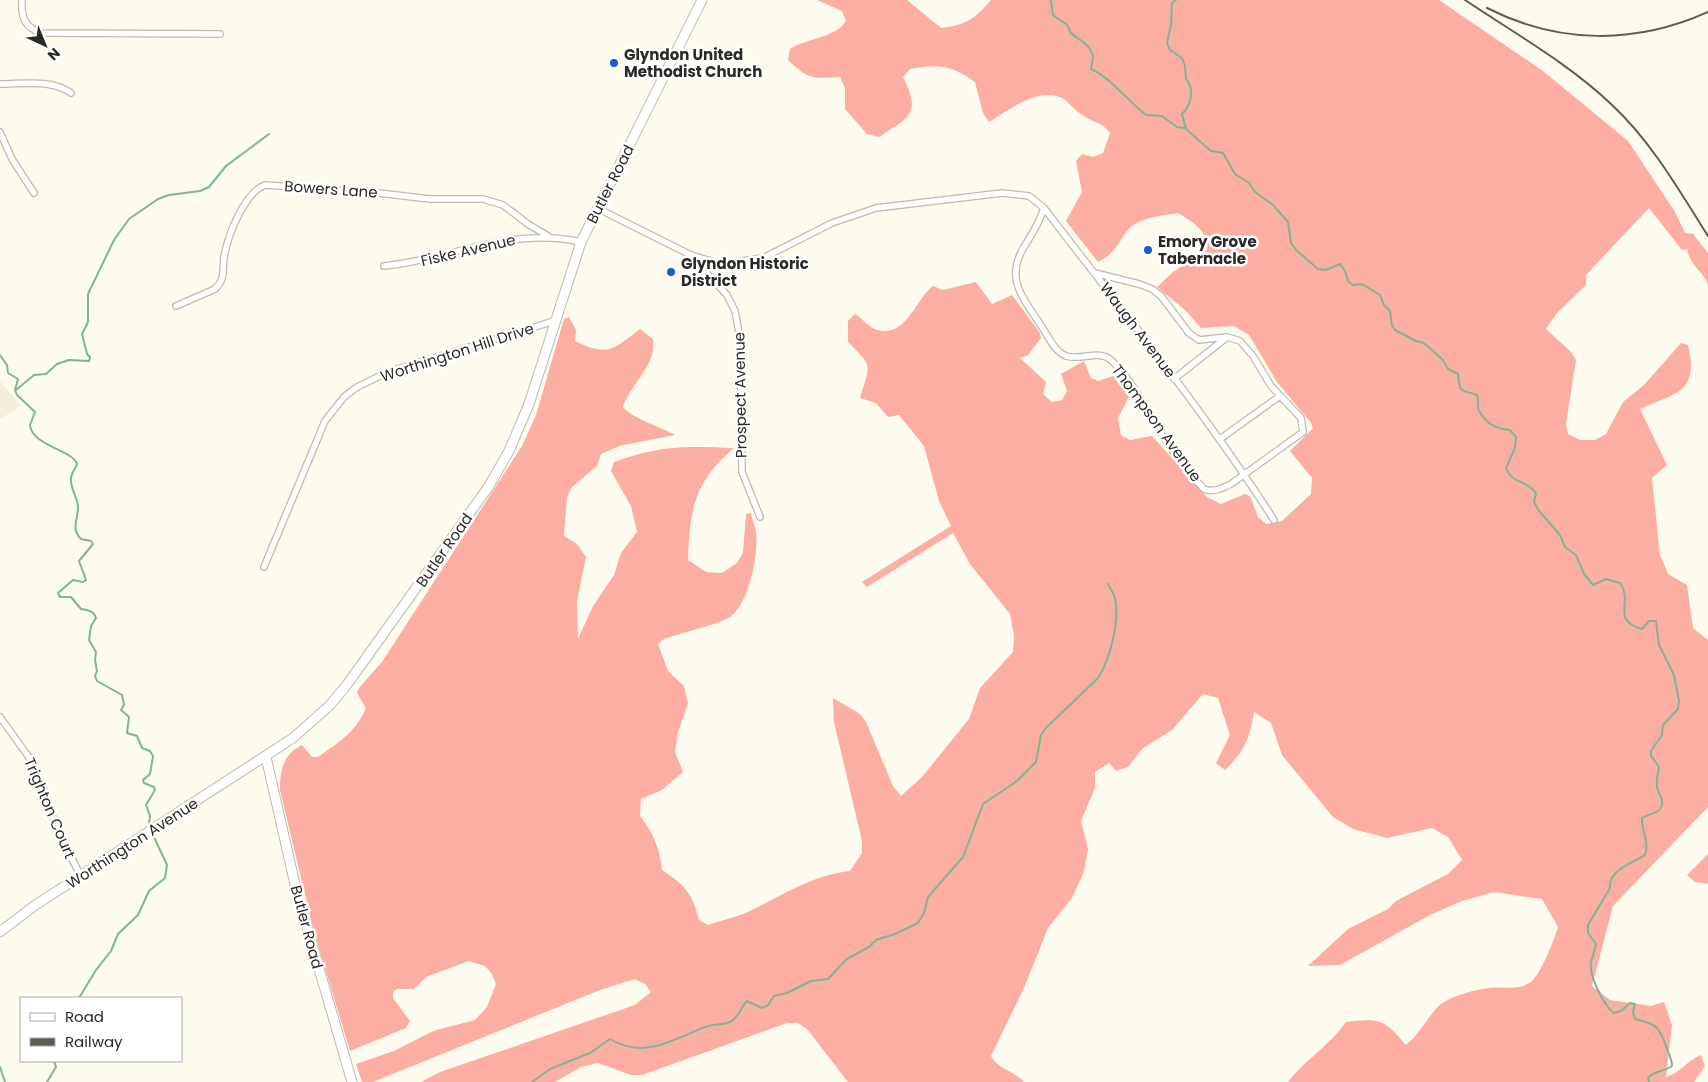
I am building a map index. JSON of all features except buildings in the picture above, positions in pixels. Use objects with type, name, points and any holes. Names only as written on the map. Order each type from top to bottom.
[{"type":"main road","name":"Butler Road","points":[[352,1082],[300,901],[266,757],[308,726],[346,686],[489,486],[519,429],[581,242],[702,0]]},
{"type":"main road","name":"Worthington Avenue","points":[[0,932],[34,906],[266,757]]},
{"type":"street","points":[[22,0],[25,22],[32,29],[42,33],[220,34]]},
{"type":"street","points":[[0,84],[50,84],[60,86],[71,94]]},
{"type":"street","points":[[0,132],[12,159],[34,193]]},
{"type":"street","name":"Bowers Lane","points":[[176,306],[220,284],[223,280],[227,246],[232,230],[247,199],[256,190],[265,185],[379,192],[430,199],[483,199],[496,202],[548,236]]},
{"type":"street","name":"Waugh Avenue","points":[[691,255],[720,264],[751,261],[778,251],[832,223],[860,213],[930,200],[968,196],[1013,193],[1029,196],[1044,208],[1095,273],[1244,472],[1274,520]]},
{"type":"street","points":[[597,208],[691,255]]},
{"type":"street","name":"Thompson Avenue","points":[[1044,208],[1039,223],[1026,243],[1015,271],[1014,279],[1020,294],[1059,352],[1074,357],[1099,354],[1113,361],[1151,412],[1165,438],[1200,484],[1209,491],[1224,487],[1244,472]]},
{"type":"street","name":"Fiske Avenue","points":[[384,266],[421,262],[454,251],[517,237],[548,236],[581,242]]},
{"type":"street","name":"Prospect Avenue","points":[[691,255],[728,295],[735,311],[740,339],[742,472],[760,517]]},
{"type":"street","points":[[1095,273],[1152,289],[1161,296],[1194,337],[1204,341],[1234,337],[1246,345],[1280,396],[1301,418],[1303,432],[1244,472]]},
{"type":"street","name":"Worthington Hill Drive","points":[[264,567],[326,421],[344,397],[357,387],[388,372],[554,321]]},
{"type":"street","points":[[1174,379],[1227,337]]},
{"type":"street","points":[[1220,439],[1280,396]]},
{"type":"street","name":"Trighton Court","points":[[0,717],[28,756],[43,787],[63,845],[81,876]]},
{"type":"shaded area","points":[[817,0],[907,0],[941,28],[964,23],[980,12],[991,0],[1439,0],[1543,71],[1628,141],[1675,212],[1685,233],[1693,234],[1708,253],[1708,285],[1691,260],[1687,249],[1682,250],[1649,208],[1586,275],[1586,285],[1557,313],[1546,329],[1571,352],[1576,360],[1566,424],[1568,434],[1580,440],[1595,440],[1606,434],[1623,402],[1644,385],[1681,343],[1688,345],[1691,361],[1690,373],[1682,389],[1640,409],[1667,465],[1652,478],[1660,555],[1668,574],[1687,585],[1693,628],[1708,640],[1708,807],[1613,906],[1592,986],[1610,1000],[1651,1006],[1664,1002],[1672,1025],[1666,1077],[1676,1073],[1701,1055],[1705,1066],[1694,1082],[1288,1082],[1333,1038],[1346,1022],[1367,1020],[1380,1022],[1392,1030],[1406,1045],[1437,1008],[1446,1001],[1477,990],[1526,985],[1535,978],[1543,965],[1558,927],[1542,899],[1494,892],[1462,901],[1430,915],[1340,965],[1308,966],[1348,929],[1388,909],[1396,901],[1448,874],[1462,860],[1448,837],[1432,828],[1387,838],[1353,829],[1333,817],[1282,755],[1271,723],[1254,712],[1245,744],[1237,757],[1225,770],[1216,763],[1230,735],[1218,698],[1203,694],[1172,730],[1142,749],[1128,767],[1116,771],[1109,763],[1095,772],[1095,788],[1081,821],[1088,849],[1084,872],[1072,898],[1048,928],[1024,988],[991,1056],[994,1061],[1024,1082],[848,1082],[807,1029],[798,1023],[787,1023],[642,1075],[631,1075],[598,1063],[581,1067],[555,1082],[421,1082],[440,1072],[635,1005],[651,992],[645,984],[635,979],[600,990],[373,1082],[362,1082],[356,1064],[394,1051],[433,1031],[475,1020],[487,1007],[496,984],[492,974],[485,966],[469,961],[426,977],[414,989],[397,989],[393,992],[393,998],[410,1021],[406,1028],[350,1051],[314,932],[280,790],[282,770],[291,753],[302,745],[312,757],[318,757],[346,736],[357,724],[366,708],[357,693],[359,688],[382,662],[522,446],[536,415],[564,319],[569,317],[576,330],[575,341],[595,349],[610,349],[640,329],[653,339],[651,358],[623,407],[640,419],[675,435],[619,446],[601,454],[597,466],[572,487],[567,497],[564,536],[577,544],[586,557],[577,601],[578,639],[593,606],[614,575],[621,553],[637,532],[631,506],[611,471],[614,462],[646,452],[674,448],[734,448],[721,460],[702,485],[690,526],[688,560],[706,572],[722,573],[737,563],[743,553],[746,514],[751,513],[756,530],[756,553],[751,578],[737,611],[725,620],[664,639],[658,644],[668,671],[684,686],[688,704],[678,732],[675,752],[683,772],[662,790],[641,799],[640,816],[649,828],[655,841],[660,855],[662,870],[677,880],[687,891],[694,903],[699,920],[708,925],[736,917],[811,881],[850,871],[862,853],[862,841],[834,722],[833,698],[860,714],[866,722],[893,786],[901,796],[922,777],[969,719],[980,688],[1013,652],[1014,636],[1010,614],[970,564],[953,533],[867,587],[862,582],[951,526],[939,501],[924,446],[899,415],[888,417],[876,403],[860,398],[868,367],[862,357],[848,342],[848,321],[855,314],[869,326],[878,330],[888,331],[903,323],[926,292],[933,286],[943,290],[976,282],[992,304],[1012,295],[1040,333],[1041,338],[1028,355],[1020,358],[1046,382],[1043,394],[1052,402],[1062,400],[1067,391],[1061,374],[1084,361],[1091,378],[1098,381],[1113,376],[1129,397],[1118,418],[1121,435],[1130,440],[1152,436],[1207,497],[1221,504],[1245,494],[1250,496],[1258,517],[1266,524],[1282,521],[1311,494],[1312,478],[1290,451],[1313,428],[1311,423],[1277,382],[1249,335],[1234,326],[1201,328],[1185,310],[1157,287],[1173,272],[1207,250],[1206,238],[1203,232],[1178,213],[1144,220],[1132,226],[1111,253],[1098,262],[1066,221],[1082,192],[1076,161],[1082,154],[1093,157],[1103,153],[1110,133],[1106,129],[1078,112],[1063,98],[1051,95],[1032,98],[1014,106],[989,122],[983,113],[975,82],[952,69],[937,66],[910,69],[903,77],[911,100],[912,107],[909,114],[898,125],[879,137],[867,134],[845,109],[845,88],[840,77],[817,78],[801,71],[788,60],[790,49],[835,31],[846,21],[842,11]]},
{"type":"shaded area","points":[[0,381],[21,406],[0,419]]},
{"type":"shaded area","points":[[1708,854],[1708,884],[1695,882],[1687,875]]},
{"type":"waterway","points":[[1051,0],[1053,15],[1066,24],[1070,32],[1090,49],[1093,57],[1091,69],[1112,84],[1146,115],[1162,116],[1177,127],[1184,128]]},
{"type":"waterway","points":[[1176,0],[1172,3],[1171,25],[1167,43],[1170,50],[1182,58],[1186,79],[1191,92],[1188,107],[1182,114],[1186,129],[1211,151],[1223,153],[1235,174],[1249,183],[1255,192],[1273,205],[1288,222],[1291,243],[1296,250],[1318,269],[1326,270],[1340,264],[1345,271],[1348,281],[1353,285],[1362,284],[1380,295],[1384,305],[1390,311],[1392,325],[1395,330],[1424,343],[1442,359],[1448,369],[1458,374],[1460,388],[1477,395],[1478,409],[1482,416],[1496,427],[1510,430],[1516,437],[1515,448],[1506,468],[1512,477],[1536,493],[1534,502],[1539,511],[1560,535],[1565,547],[1576,555],[1584,574],[1593,585],[1606,579],[1620,583],[1624,590],[1625,616],[1632,625],[1642,629],[1649,621],[1656,621],[1659,645],[1674,675],[1679,701],[1678,709],[1663,725],[1662,735],[1651,751],[1651,756],[1659,767],[1657,784],[1662,806],[1656,812],[1642,818],[1646,841],[1645,855],[1622,868],[1613,876],[1610,888],[1588,925],[1588,933],[1596,944],[1591,963],[1592,975],[1606,1004],[1614,1013],[1621,1011],[1630,1003],[1635,1004],[1633,1012],[1635,1019],[1652,1024],[1659,1030],[1664,1039],[1672,1066],[1651,1075],[1648,1078],[1649,1082]]},
{"type":"waterway","points":[[16,390],[34,375],[46,374],[57,364],[69,360],[89,361],[90,357],[87,354],[82,334],[88,322],[88,294],[114,240],[129,219],[158,199],[169,195],[200,191],[209,187],[226,166],[269,134]]},
{"type":"waterway","points":[[0,355],[7,365],[8,373],[18,379],[15,390],[17,395],[35,412],[30,425],[32,432],[45,443],[74,459],[77,464],[71,479],[78,506],[75,527],[81,539],[91,541],[93,544],[79,561],[86,580],[83,582],[73,580],[58,593],[60,597],[71,597],[81,609],[94,614],[96,618],[91,626],[89,640],[96,652],[97,671],[95,676],[97,681],[122,695],[124,705],[121,710],[129,717],[127,733],[137,736],[142,748],[150,751],[153,756],[150,774],[143,780],[144,783],[154,787],[155,790],[146,805],[150,816],[149,823]]},
{"type":"waterway","points":[[532,1082],[550,1069],[590,1053],[610,1039],[635,1048],[647,1048],[671,1041],[708,1026],[730,1022],[747,1001],[762,1008],[768,1005],[774,996],[787,993],[811,981],[828,979],[847,959],[869,947],[876,940],[895,934],[918,923],[924,913],[928,897],[963,857],[983,804],[1017,781],[1036,762],[1041,735],[1046,728],[1098,678],[1110,651],[1115,628],[1115,598],[1108,584]]},
{"type":"waterway","points":[[80,997],[96,970],[111,951],[118,934],[138,915],[149,891],[165,878],[167,865],[154,837]]},
{"type":"waterway","points":[[47,1082],[56,1067],[54,1062]]},
{"type":"waterway","points":[[0,1067],[5,1082]]},
{"type":"railway","points":[[1465,0],[1559,62],[1611,104],[1652,150],[1708,236]]},
{"type":"railway","points":[[1487,8],[1514,20],[1541,28],[1569,34],[1597,36],[1625,35],[1653,30],[1680,23],[1708,12]]},
{"type":"place","name":"Glyndon United Methodist Church","points":[[614,63]]},
{"type":"place","name":"Emory Grove Tabernacle","points":[[1148,250]]},
{"type":"place","name":"Glyndon Historic District","points":[[671,272]]}]
